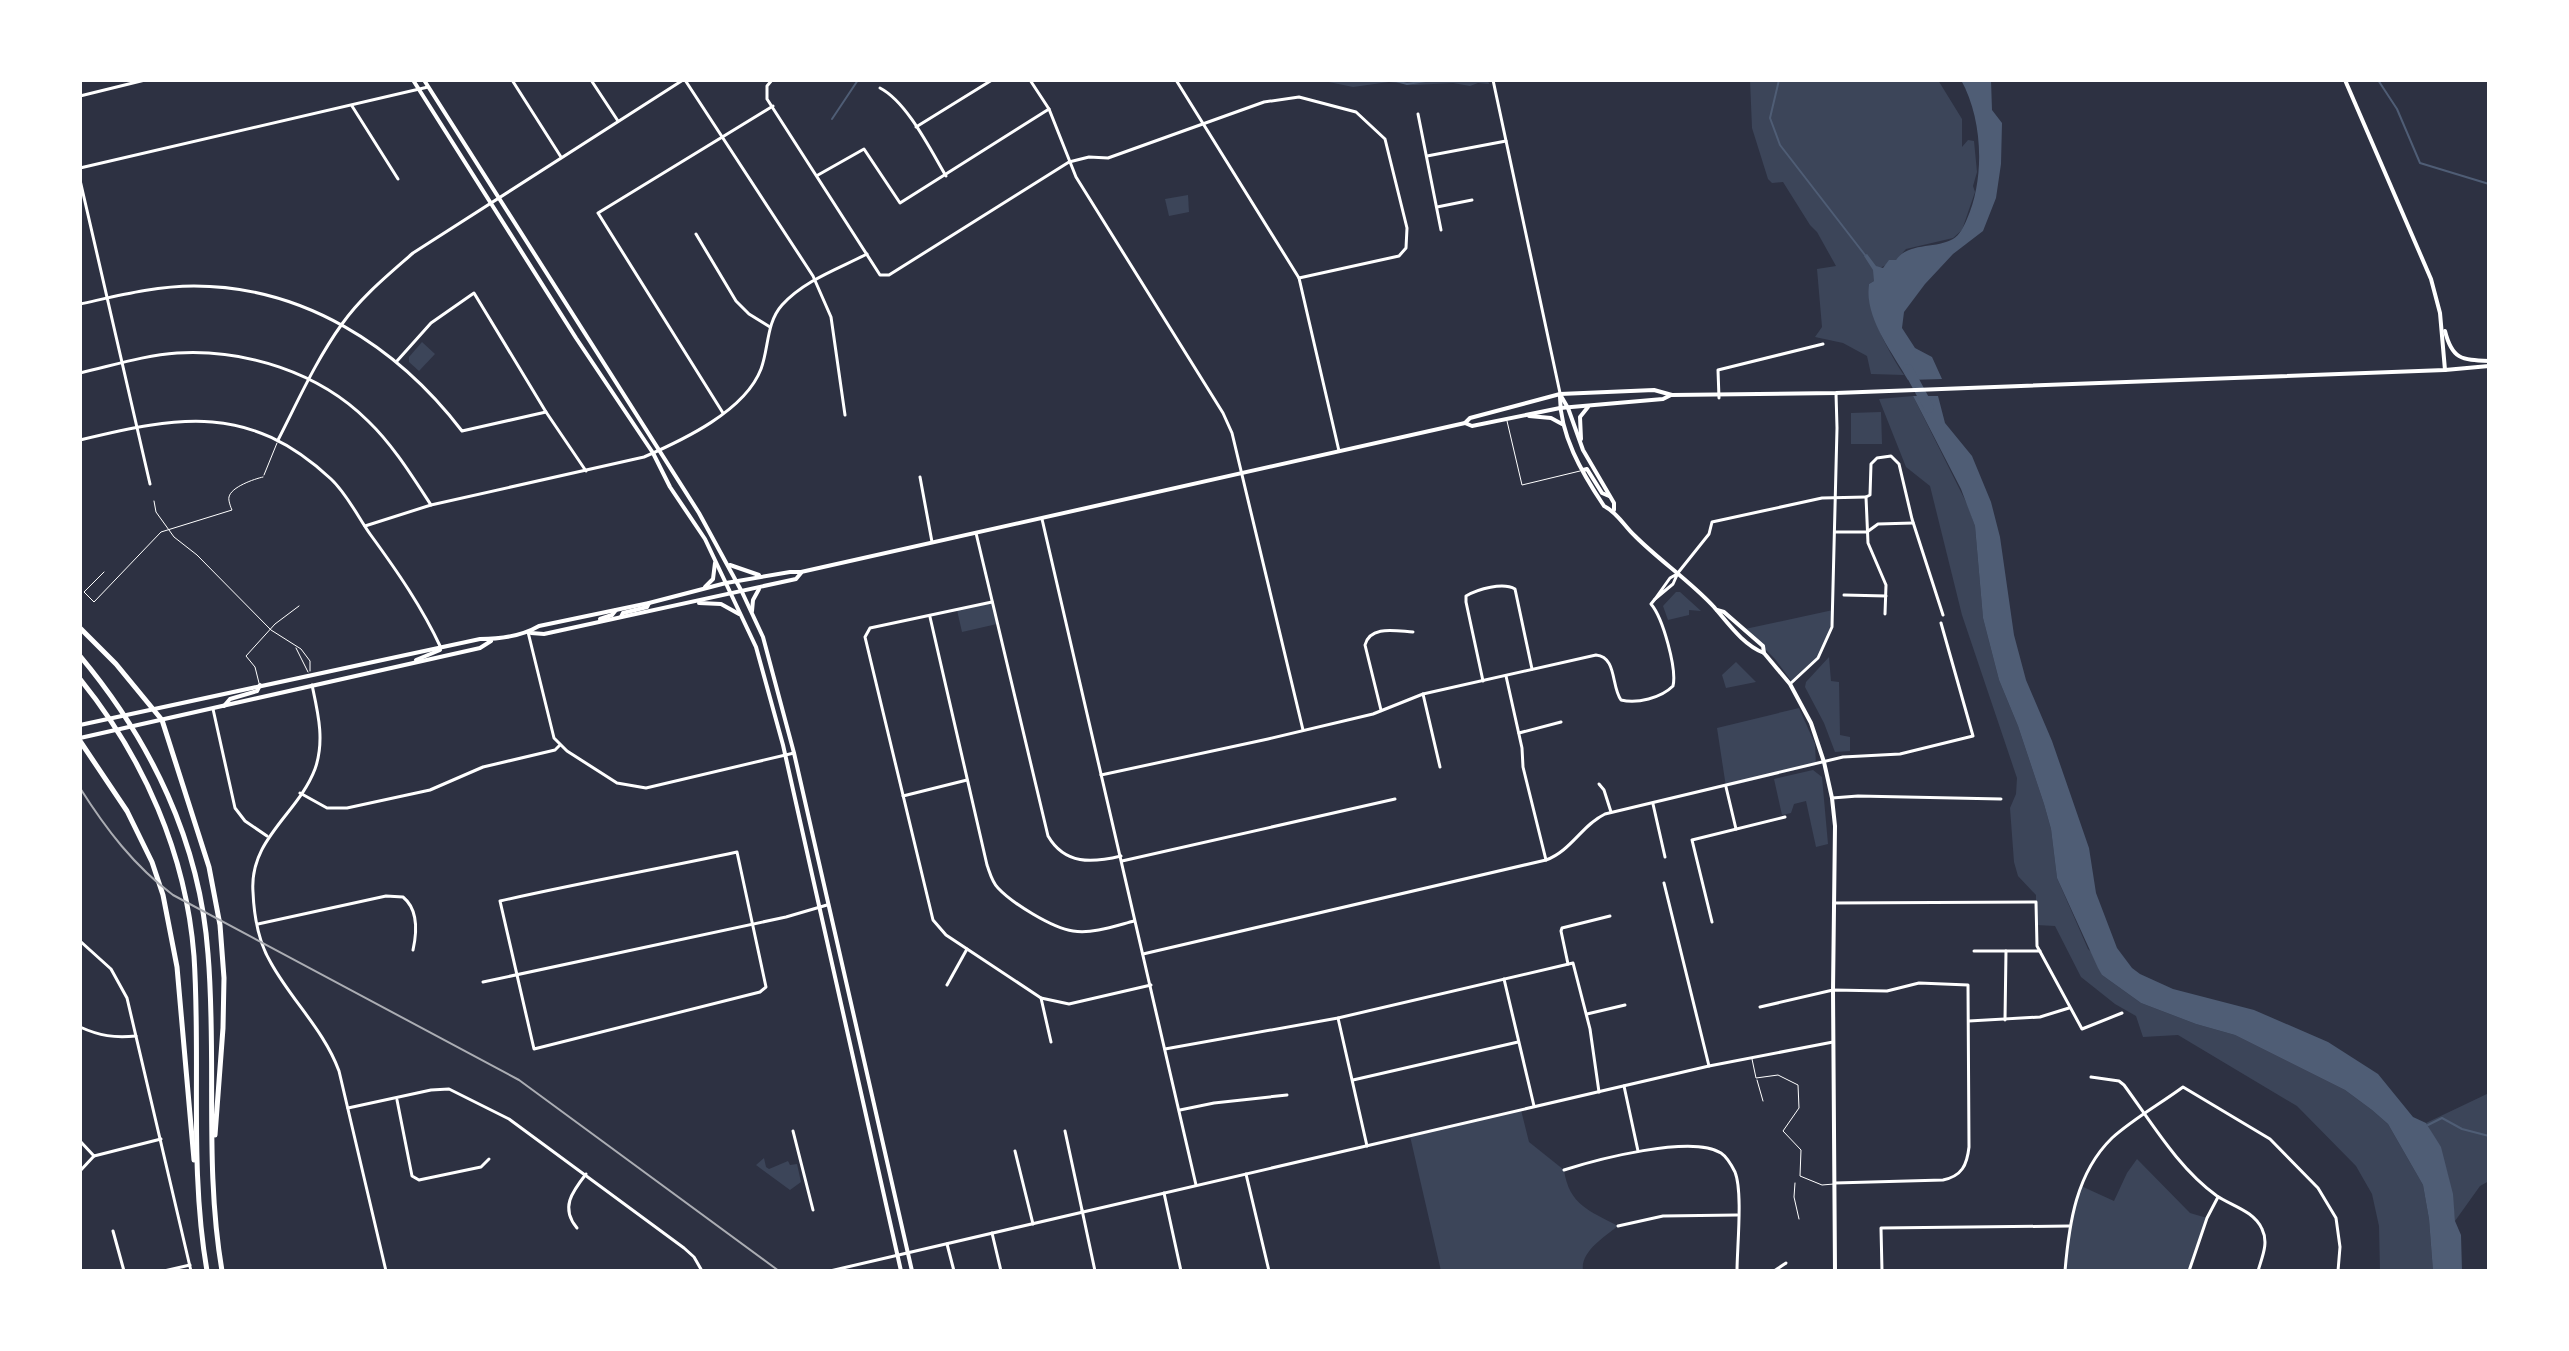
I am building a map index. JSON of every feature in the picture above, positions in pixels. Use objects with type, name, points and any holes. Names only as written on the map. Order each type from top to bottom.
[{"type":"highway","points":[[80,628],[116,664],[162,720],[209,867],[222,939],[225,1003],[212,1164]]},
{"type":"highway","points":[[80,656],[121,708],[153,762],[175,812],[193,867],[208,953],[212,1164],[215,1226],[222,1271]]},
{"type":"highway","points":[[80,679],[140,768],[171,843],[186,898],[195,984],[198,1196]]},
{"type":"highway","points":[[80,739],[127,811],[152,862],[163,895],[176,954],[207,1271]]},
{"type":"main road","points":[[413,80],[705,539],[762,666],[820,907],[901,1271]]},
{"type":"main road","points":[[424,80],[660,450],[727,563],[763,637],[794,753],[912,1271]]},
{"type":"main road","points":[[2345,80],[2431,279],[2451,351],[2489,365]]},
{"type":"main road","points":[[2440,313],[2445,370]]},
{"type":"main road","points":[[80,725],[310,674],[528,632],[539,626],[726,583],[801,572],[976,533],[1465,423],[1470,418],[1560,394],[1654,390],[1672,395],[1719,396],[1836,393],[1954,386],[2445,370],[2489,365]]},
{"type":"main road","points":[[1560,394],[1581,445],[1614,503],[1614,511]]},
{"type":"main road","points":[[1560,394],[1564,425],[1583,470],[1604,506],[1614,511],[1631,532],[1717,610],[1724,612],[1763,646],[1764,653],[1790,684],[1827,761],[1832,798],[1834,903],[1835,1271]]},
{"type":"main road","points":[[1465,423],[1472,426],[1560,408],[1663,399],[1672,395]]},
{"type":"main road","points":[[1581,445],[1581,414],[1589,406],[1603,403]]},
{"type":"main road","points":[[1506,418],[1548,417],[1564,425]]},
{"type":"main road","points":[[1583,470],[1587,469],[1602,493],[1609,496]]},
{"type":"main road","points":[[699,590],[712,581],[715,561]]},
{"type":"main road","points":[[727,563],[765,577]]},
{"type":"main road","points":[[528,632],[544,634],[759,589],[796,579],[801,572]]},
{"type":"main road","points":[[752,613],[753,600],[759,589]]},
{"type":"main road","points":[[692,602],[721,604],[741,616]]},
{"type":"main road","points":[[620,618],[623,613],[647,607],[649,603]]},
{"type":"main road","points":[[590,623],[612,615],[616,610]]},
{"type":"main road","points":[[80,739],[480,648],[493,639]]},
{"type":"main road","points":[[414,662],[418,657],[441,648]]},
{"type":"main road","points":[[310,674],[312,685]]},
{"type":"main road","points":[[224,706],[230,699],[257,691],[260,685]]},
{"type":"street","points":[[80,96],[145,80]]},
{"type":"street","points":[[512,80],[561,157]]},
{"type":"street","points":[[591,80],[618,121]]},
{"type":"street","points":[[278,440],[342,323],[413,253],[684,80],[814,280],[831,317],[845,415]]},
{"type":"street","points":[[772,80],[767,86],[767,99],[880,275],[889,275],[1069,162],[1089,157],[1108,158],[1264,102],[1299,97],[1356,112],[1385,139],[1407,228],[1406,248],[1399,256],[1299,278]]},
{"type":"street","points":[[916,127],[992,80]]},
{"type":"street","points":[[1030,80],[1049,109],[1069,162],[1223,413],[1232,433],[1303,730]]},
{"type":"street","points":[[1176,80],[1299,278],[1339,451]]},
{"type":"street","points":[[1493,80],[1560,394]]},
{"type":"street","points":[[80,168],[428,87]]},
{"type":"street","points":[[880,88],[890,93],[916,127],[946,176]]},
{"type":"street","points":[[352,106],[398,179]]},
{"type":"street","points":[[723,413],[598,213],[773,106]]},
{"type":"street","points":[[818,175],[864,149],[900,203],[1049,109]]},
{"type":"street","points":[[1418,114],[1441,230]]},
{"type":"street","points":[[1426,156],[1506,141]]},
{"type":"street","points":[[80,180],[150,484]]},
{"type":"street","points":[[1437,207],[1472,200]]},
{"type":"street","points":[[696,234],[736,301],[749,314],[770,327]]},
{"type":"street","points":[[365,526],[431,505],[586,471],[660,450],[723,413],[748,392],[760,372],[770,327],[782,305],[814,280],[867,254]]},
{"type":"street","points":[[80,304],[153,289],[193,286],[274,296],[342,323],[397,361],[441,403],[462,431],[546,412]]},
{"type":"street","points":[[397,361],[431,323],[474,293],[546,412],[586,471]]},
{"type":"street","points":[[1719,396],[1718,370],[1823,344]]},
{"type":"street","points":[[80,373],[172,353],[208,352],[244,357],[309,379],[346,402],[369,422],[404,464],[431,505]]},
{"type":"street","points":[[1790,684],[1813,665],[1830,635],[1833,617],[1836,393]]},
{"type":"street","points":[[80,440],[180,420],[207,421],[256,430],[278,440],[333,481],[424,613],[441,648]]},
{"type":"street","points":[[1101,775],[1303,730],[1381,710],[1423,694],[1602,656],[1610,664],[1621,700],[1637,701],[1665,694],[1673,686],[1675,676],[1660,619],[1651,604],[1709,534],[1712,522],[1822,498],[1866,497],[1870,495],[1871,464],[1881,457],[1896,459],[1943,615]]},
{"type":"street","points":[[920,477],[932,542]]},
{"type":"street","points":[[1866,497],[1868,543],[1886,585],[1885,614]]},
{"type":"street","points":[[1041,517],[1196,1185]]},
{"type":"street","points":[[1835,532],[1867,532],[1878,524],[1914,523]]},
{"type":"street","points":[[976,533],[1048,836],[1060,852],[1087,862],[1121,858],[1395,799]]},
{"type":"street","points":[[1483,681],[1466,602],[1466,596],[1472,593],[1506,586],[1515,589],[1532,669]]},
{"type":"street","points":[[1844,595],[1886,596]]},
{"type":"street","points":[[992,602],[870,628],[865,637],[933,920],[946,935],[1041,998],[1069,1004],[1151,985]]},
{"type":"street","points":[[930,617],[992,880],[1000,890],[1051,924],[1072,931],[1098,930],[1134,921]]},
{"type":"street","points":[[1143,954],[1546,860],[1565,850],[1593,820],[1611,812],[1843,757],[1900,754],[1973,736],[1941,623]]},
{"type":"street","points":[[1381,710],[1366,639],[1381,631],[1413,632]]},
{"type":"street","points":[[528,632],[551,730],[560,745],[614,781],[637,788],[671,783],[794,753]]},
{"type":"street","points":[[1506,676],[1523,767],[1546,860]]},
{"type":"street","points":[[312,685],[320,723],[319,753],[313,774],[267,836],[259,853],[253,880],[258,924],[269,961],[328,1046],[339,1071],[386,1271]]},
{"type":"street","points":[[1423,694],[1440,767]]},
{"type":"street","points":[[213,709],[235,808],[245,821],[267,836]]},
{"type":"street","points":[[1519,733],[1561,722]]},
{"type":"street","points":[[300,793],[327,808],[347,808],[430,790],[483,767],[555,750],[560,745]]},
{"type":"street","points":[[903,796],[967,780]]},
{"type":"street","points":[[1599,784],[1611,812]]},
{"type":"street","points":[[1726,787],[1736,829]]},
{"type":"street","points":[[1832,798],[2001,799]]},
{"type":"street","points":[[1653,804],[1665,857]]},
{"type":"street","points":[[1712,922],[1692,840],[1785,817]]},
{"type":"street","points":[[737,852],[753,924],[766,987],[760,992],[534,1049],[500,901],[737,852]]},
{"type":"street","points":[[1664,883],[1709,1066]]},
{"type":"street","points":[[258,924],[394,896],[403,897],[412,908],[416,925],[413,950]]},
{"type":"street","points":[[1834,903],[2036,902],[2036,941],[2082,1029],[2122,1013]]},
{"type":"street","points":[[483,982],[827,905]]},
{"type":"street","points":[[1599,1092],[1587,1014],[1562,928],[1610,916]]},
{"type":"street","points":[[80,941],[104,961],[121,983],[127,998],[191,1271]]},
{"type":"street","points":[[947,985],[967,949]]},
{"type":"street","points":[[1974,951],[2040,951]]},
{"type":"street","points":[[2005,1020],[2006,951]]},
{"type":"street","points":[[1165,1049],[1338,1018],[1570,963]]},
{"type":"street","points":[[1504,979],[1534,1106]]},
{"type":"street","points":[[1760,1007],[1833,990],[1887,991],[1919,983],[1968,985],[1969,1147],[1962,1171],[1953,1178],[1943,1180],[1835,1183]]},
{"type":"street","points":[[1041,998],[1051,1042]]},
{"type":"street","points":[[1587,1014],[1625,1005]]},
{"type":"street","points":[[1969,1021],[2040,1017],[2069,1008]]},
{"type":"street","points":[[1338,1018],[1367,1146]]},
{"type":"street","points":[[80,1027],[100,1036],[136,1036]]},
{"type":"street","points":[[1353,1080],[1518,1042]]},
{"type":"street","points":[[830,1271],[1709,1066],[1833,1042]]},
{"type":"street","points":[[2091,1077],[2119,1081],[2191,1175],[2218,1197],[2250,1214],[2262,1227],[2266,1242],[2258,1271]]},
{"type":"street","points":[[1624,1086],[1638,1151]]},
{"type":"street","points":[[2065,1271],[2069,1226],[2083,1179],[2096,1158],[2112,1138],[2183,1087],[2270,1139],[2318,1188],[2336,1218],[2340,1247],[2338,1271]]},
{"type":"street","points":[[348,1108],[449,1089],[509,1119],[586,1174],[684,1248],[702,1271]]},
{"type":"street","points":[[1180,1110],[1287,1095]]},
{"type":"street","points":[[396,1099],[412,1176],[419,1180],[481,1167],[489,1159]]},
{"type":"street","points":[[793,1131],[813,1210]]},
{"type":"street","points":[[1065,1131],[1095,1271]]},
{"type":"street","points":[[80,1171],[94,1156],[161,1139]]},
{"type":"street","points":[[80,1141],[94,1156]]},
{"type":"street","points":[[1564,1170],[1638,1151],[1703,1148],[1719,1152],[1735,1173],[1737,1271]]},
{"type":"street","points":[[1015,1151],[1033,1224]]},
{"type":"street","points":[[577,1228],[570,1220],[568,1206],[571,1194],[586,1174]]},
{"type":"street","points":[[1246,1174],[1269,1271]]},
{"type":"street","points":[[1163,1192],[1181,1271]]},
{"type":"street","points":[[2189,1271],[2207,1218],[2218,1197]]},
{"type":"street","points":[[1618,1226],[1663,1216],[1737,1215]]},
{"type":"street","points":[[1882,1271],[1881,1228],[2069,1226]]},
{"type":"street","points":[[113,1231],[124,1271]]},
{"type":"street","points":[[992,1233],[1001,1271]]},
{"type":"street","points":[[947,1243],[954,1271]]},
{"type":"street","points":[[1774,1271],[1786,1263]]},
{"type":"street","points":[[164,1271],[190,1265]]},
{"type":"lane","points":[[1506,418],[1522,485],[1583,470]]},
{"type":"lane","points":[[104,572],[84,592],[94,602],[167,529],[232,510],[231,494],[263,476],[278,440]]},
{"type":"lane","points":[[154,501],[156,512],[167,529],[271,630],[301,649],[310,661],[310,674]]},
{"type":"lane","points":[[260,685],[255,667],[246,656],[299,606]]},
{"type":"lane","points":[[295,646],[310,674]]},
{"type":"lane","points":[[1751,1057],[1763,1101]]},
{"type":"lane","points":[[1756,1078],[1778,1075],[1798,1085],[1799,1108],[1783,1131],[1801,1150],[1800,1176],[1822,1185],[1835,1183]]},
{"type":"lane","points":[[1795,1183],[1794,1197],[1799,1219]]},
{"type":"shaded area","points":[[1319,80],[1488,80],[1489,84],[1414,85],[1389,82],[1353,87]]},
{"type":"shaded area","points":[[1750,80],[1938,80],[1962,119],[1962,147],[1968,140],[1974,141],[1975,192],[1962,230],[1953,238],[1906,249],[1896,260],[1880,268],[1874,281],[1869,284],[1875,319],[1904,375],[1871,374],[1867,356],[1843,343],[1815,337],[1822,327],[1817,269],[1836,266],[1783,182],[1772,183],[1768,179],[1752,128]]},
{"type":"shaded area","points":[[1961,80],[1991,80],[1992,110],[2002,123],[1996,198],[1983,231],[1953,254],[1904,312],[1902,328],[1915,348],[1932,357],[1942,379],[1908,380],[1875,321],[1869,296],[1869,284],[1874,281],[1873,270],[1864,256],[1867,254],[1876,266],[1883,268],[1889,260],[1896,260],[1901,254],[1915,248],[1953,239],[1963,227],[1977,186],[1979,149],[1974,113]]},
{"type":"shaded area","points":[[1188,195],[1189,212],[1169,216],[1165,199]]},
{"type":"shaded area","points":[[422,342],[435,354],[419,371],[409,362],[409,357]]},
{"type":"shaded area","points":[[1913,396],[1975,526],[1983,618],[1999,680],[2044,804],[2051,829],[2057,878],[2088,949],[2099,959],[2102,975],[2141,1003],[2235,1035],[2345,1090],[2388,1124],[2423,1185],[2433,1271],[2380,1271],[2379,1226],[2372,1194],[2356,1166],[2297,1106],[2178,1035],[2143,1037],[2136,1016],[2081,977],[2055,926],[2036,925],[2036,895],[2018,876],[2014,862],[2010,808],[2016,794],[2017,778],[1962,615],[1930,486],[1906,467],[1879,399]]},
{"type":"shaded area","points":[[1913,396],[1938,396],[1945,423],[1972,456],[1991,502],[2000,537],[2014,635],[2026,680],[2052,741],[2089,848],[2096,893],[2117,948],[2140,974],[2173,989],[2254,1010],[2328,1042],[2378,1074],[2413,1117],[2426,1123],[2441,1147],[2453,1194],[2455,1221],[2461,1235],[2462,1271],[2433,1271],[2423,1185],[2388,1124],[2372,1110],[2345,1090],[2235,1035],[2141,1003],[2102,975],[2057,878],[2051,829],[2044,804],[1999,680],[1983,618],[1975,526],[1961,489]]},
{"type":"shaded area","points":[[1881,412],[1882,444],[1851,444],[1851,413]]},
{"type":"shaded area","points":[[1676,592],[1680,592],[1701,611],[1689,610],[1689,615],[1668,620],[1663,606]]},
{"type":"shaded area","points":[[992,602],[997,624],[962,632],[957,610]]},
{"type":"shaded area","points":[[1833,610],[1821,651],[1792,682],[1775,659],[1745,629]]},
{"type":"shaded area","points":[[1829,657],[1831,681],[1839,682],[1840,735],[1850,737],[1850,751],[1835,752],[1805,687]]},
{"type":"shaded area","points":[[1736,662],[1756,682],[1726,688],[1722,675]]},
{"type":"shaded area","points":[[1799,708],[1815,744],[1816,765],[1726,787],[1717,728]]},
{"type":"shaded area","points":[[1813,770],[1822,777],[1828,844],[1816,847],[1806,801],[1794,804],[1791,813],[1782,815],[1774,779]]},
{"type":"shaded area","points":[[2489,1093],[2489,1181],[2480,1186],[2455,1221],[2446,1170],[2426,1123]]},
{"type":"shaded area","points":[[1521,1110],[1529,1142],[1564,1170],[1576,1199],[1582,1206],[1618,1226],[1589,1251],[1583,1271],[1441,1271],[1410,1136]]},
{"type":"shaded area","points":[[764,1158],[769,1169],[788,1161],[790,1165],[797,1164],[801,1182],[790,1190],[756,1165]]},
{"type":"shaded area","points":[[2137,1159],[2190,1213],[2207,1218],[2190,1271],[2065,1271],[2069,1226],[2081,1186],[2114,1201]]},
{"type":"waterway","points":[[832,119],[858,80]]},
{"type":"waterway","points":[[1393,80],[1407,84],[1432,80]]},
{"type":"waterway","points":[[1779,80],[1770,118],[1780,145],[1865,255]]},
{"type":"waterway","points":[[2378,80],[2397,109],[2420,163],[2489,184]]},
{"type":"waterway","points":[[1908,369],[1929,408]]},
{"type":"waterway","points":[[2428,1125],[2442,1118],[2462,1129],[2489,1136]]},
{"type":"railway","points":[[80,788],[122,846],[173,895],[519,1080],[779,1271]]}]
